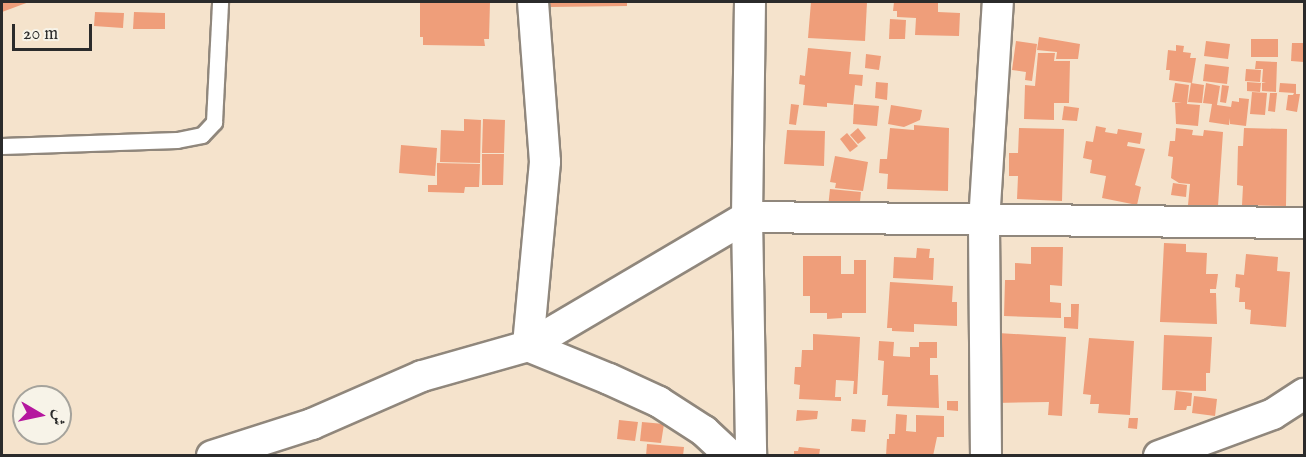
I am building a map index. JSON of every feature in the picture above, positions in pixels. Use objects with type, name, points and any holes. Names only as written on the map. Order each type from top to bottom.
[{"type":"street","points":[[528,346],[544,162],[533,2]]},
{"type":"street","points":[[750,2],[747,217],[751,456]]},
{"type":"street","points":[[986,456],[984,222],[998,2]]},
{"type":"street","points":[[212,456],[312,424],[422,376],[528,346],[747,217],[984,222],[1305,224]]},
{"type":"street","points":[[528,346],[659,402],[704,431],[731,456]]},
{"type":"street","points":[[1166,454],[1273,414],[1305,394]]},
{"type":"lane","points":[[2,146],[177,140],[202,135],[214,122],[220,2]]},
{"type":"building","points":[[2,2],[29,2],[2,12]]},
{"type":"building","points":[[420,2],[490,2],[489,39],[484,39],[485,46],[423,45],[423,37],[420,37]]},
{"type":"building","points":[[550,2],[627,2],[627,6],[550,7]]},
{"type":"building","points":[[811,2],[867,2],[865,41],[808,38]]},
{"type":"building","points":[[894,2],[938,2],[938,12],[960,13],[959,36],[915,35],[916,18],[897,17],[897,11],[893,11]]},
{"type":"building","points":[[95,12],[124,13],[123,28],[94,26]]},
{"type":"building","points":[[134,12],[165,13],[165,29],[133,29]]},
{"type":"building","points":[[890,19],[906,20],[905,39],[889,39]]},
{"type":"building","points":[[1039,37],[1080,44],[1078,59],[1056,59],[1057,52],[1037,50]]},
{"type":"building","points":[[1251,39],[1278,39],[1278,57],[1251,57]]},
{"type":"building","points":[[1016,41],[1037,44],[1032,81],[1025,80],[1026,72],[1012,70]]},
{"type":"building","points":[[1206,41],[1230,44],[1228,59],[1204,56]]},
{"type":"building","points":[[1292,43],[1304,43],[1304,62],[1291,61]]},
{"type":"building","points":[[1176,45],[1184,46],[1183,52],[1191,53],[1190,58],[1196,58],[1192,83],[1169,80],[1170,70],[1166,70],[1168,50],[1176,51]]},
{"type":"building","points":[[808,48],[851,52],[849,74],[863,75],[862,86],[855,85],[853,105],[827,103],[827,107],[803,105],[805,85],[799,84],[800,75],[805,76]]},
{"type":"building","points":[[1038,53],[1055,53],[1054,61],[1070,61],[1069,103],[1054,103],[1054,120],[1024,119],[1025,85],[1035,86]]},
{"type":"building","points":[[866,54],[881,56],[879,70],[865,68]]},
{"type":"building","points":[[1256,61],[1277,62],[1276,92],[1262,91],[1262,83],[1266,82],[1262,82],[1263,69],[1255,69]]},
{"type":"building","points":[[1205,64],[1229,67],[1227,84],[1203,81]]},
{"type":"building","points":[[1246,69],[1261,70],[1260,82],[1245,81]]},
{"type":"building","points":[[876,82],[888,83],[887,100],[875,98]]},
{"type":"building","points":[[1247,82],[1261,83],[1260,92],[1247,91]]},
{"type":"building","points":[[1175,83],[1189,85],[1187,104],[1200,105],[1198,126],[1176,124],[1175,103],[1182,103],[1172,102]]},
{"type":"building","points":[[1191,83],[1204,85],[1202,103],[1188,102]]},
{"type":"building","points":[[1206,83],[1220,86],[1217,105],[1231,107],[1232,101],[1239,102],[1239,98],[1249,99],[1246,126],[1230,124],[1230,118],[1229,125],[1209,122],[1212,104],[1203,103]]},
{"type":"building","points":[[1280,83],[1296,84],[1296,94],[1300,94],[1297,112],[1286,110],[1288,95],[1294,93],[1279,92]]},
{"type":"building","points":[[1222,85],[1229,86],[1226,103],[1220,102]]},
{"type":"building","points":[[1252,92],[1267,93],[1265,115],[1250,114]]},
{"type":"building","points":[[1270,93],[1277,93],[1275,112],[1268,111]]},
{"type":"building","points":[[791,104],[799,105],[796,125],[789,124]]},
{"type":"building","points":[[854,104],[879,106],[877,126],[853,124]]},
{"type":"building","points":[[891,105],[922,110],[920,120],[904,127],[888,124]]},
{"type":"building","points":[[1064,106],[1079,108],[1077,121],[1062,120]]},
{"type":"building","points":[[464,119],[481,120],[480,163],[440,162],[441,130],[464,131]]},
{"type":"building","points":[[483,119],[505,120],[504,153],[482,153]]},
{"type":"building","points":[[914,125],[949,128],[948,191],[887,189],[888,174],[879,173],[880,159],[887,159],[890,128],[914,130]]},
{"type":"building","points":[[1096,126],[1106,128],[1105,132],[1117,134],[1118,129],[1142,133],[1140,144],[1128,142],[1127,146],[1145,149],[1135,185],[1141,187],[1137,205],[1102,198],[1106,176],[1090,173],[1092,160],[1083,158],[1086,141],[1093,142]]},
{"type":"building","points":[[858,128],[866,138],[858,144],[850,135]]},
{"type":"building","points":[[1019,128],[1064,129],[1062,201],[1017,199],[1018,176],[1009,176],[1009,153],[1018,153]]},
{"type":"building","points":[[1176,128],[1193,130],[1192,135],[1203,136],[1204,130],[1223,132],[1218,206],[1188,205],[1190,184],[1179,183],[1171,178],[1173,157],[1168,156],[1170,141],[1175,141]]},
{"type":"building","points":[[1244,128],[1287,129],[1286,206],[1242,205],[1243,186],[1237,185],[1238,146],[1243,146]]},
{"type":"building","points":[[787,130],[825,131],[824,166],[784,164]]},
{"type":"building","points":[[847,133],[858,146],[850,152],[840,139]]},
{"type":"building","points":[[401,145],[437,148],[435,176],[399,173]]},
{"type":"building","points":[[482,154],[504,154],[503,185],[482,185]]},
{"type":"building","points":[[835,156],[868,162],[863,191],[835,188],[836,183],[830,182]]},
{"type":"building","points":[[437,163],[480,164],[479,187],[465,187],[464,193],[428,192],[428,185],[437,185]]},
{"type":"building","points":[[1173,183],[1187,185],[1186,197],[1171,195]]},
{"type":"building","points":[[830,189],[861,192],[859,211],[828,208]]},
{"type":"building","points":[[1164,243],[1186,244],[1186,252],[1207,253],[1206,274],[1218,274],[1216,289],[1210,289],[1210,293],[1216,293],[1217,324],[1160,322]]},
{"type":"building","points":[[1031,247],[1063,247],[1062,286],[1050,285],[1050,302],[1061,303],[1061,318],[1004,316],[1005,280],[1015,280],[1015,263],[1031,264]]},
{"type":"building","points":[[917,248],[930,249],[929,258],[934,258],[933,280],[893,278],[894,257],[916,258]]},
{"type":"building","points":[[1246,254],[1278,257],[1277,271],[1290,272],[1286,327],[1250,324],[1251,310],[1245,309],[1245,302],[1239,302],[1240,288],[1235,287],[1236,274],[1244,275]]},
{"type":"building","points":[[803,256],[841,256],[841,274],[854,274],[854,260],[866,260],[866,313],[842,313],[842,318],[827,319],[827,313],[810,313],[810,296],[803,296]]},
{"type":"building","points":[[890,282],[953,286],[952,302],[957,302],[957,326],[914,324],[914,332],[892,331],[892,328],[887,328]]},
{"type":"building","points":[[1071,304],[1079,304],[1078,329],[1064,328],[1064,317],[1071,317]]},
{"type":"building","points":[[998,333],[1066,337],[1062,416],[1048,415],[1049,402],[995,403]]},
{"type":"building","points":[[813,334],[860,337],[857,394],[853,394],[854,381],[836,380],[835,397],[841,397],[841,401],[799,399],[800,385],[794,384],[795,367],[801,367],[802,350],[813,350]]},
{"type":"building","points":[[1164,335],[1212,337],[1210,373],[1206,373],[1206,391],[1162,390]]},
{"type":"building","points":[[1089,338],[1134,341],[1130,415],[1098,413],[1099,404],[1090,404],[1091,395],[1083,394]]},
{"type":"building","points":[[879,341],[894,342],[893,356],[910,357],[910,347],[919,347],[919,342],[937,342],[937,358],[930,358],[930,375],[938,375],[939,408],[887,406],[888,395],[882,395],[884,361],[878,360]]},
{"type":"building","points":[[1176,391],[1192,393],[1191,406],[1187,406],[1186,410],[1174,410]]},
{"type":"building","points":[[1194,396],[1217,399],[1215,416],[1192,413]]},
{"type":"building","points":[[947,401],[958,401],[958,411],[947,410]]},
{"type":"building","points":[[797,410],[818,411],[817,419],[796,421]]},
{"type":"building","points":[[896,414],[907,415],[906,431],[916,432],[916,415],[944,416],[944,437],[937,437],[933,456],[886,456],[889,434],[895,434]]},
{"type":"building","points":[[1129,418],[1138,418],[1137,429],[1128,428]]},
{"type":"building","points":[[852,419],[866,420],[865,432],[851,431]]},
{"type":"building","points":[[619,420],[638,422],[635,441],[617,439]]},
{"type":"building","points":[[642,422],[664,424],[661,443],[640,441]]},
{"type":"building","points":[[647,444],[684,447],[683,456],[646,456]]},
{"type":"building","points":[[799,447],[820,449],[819,456],[794,456],[794,451],[798,451]]}]
